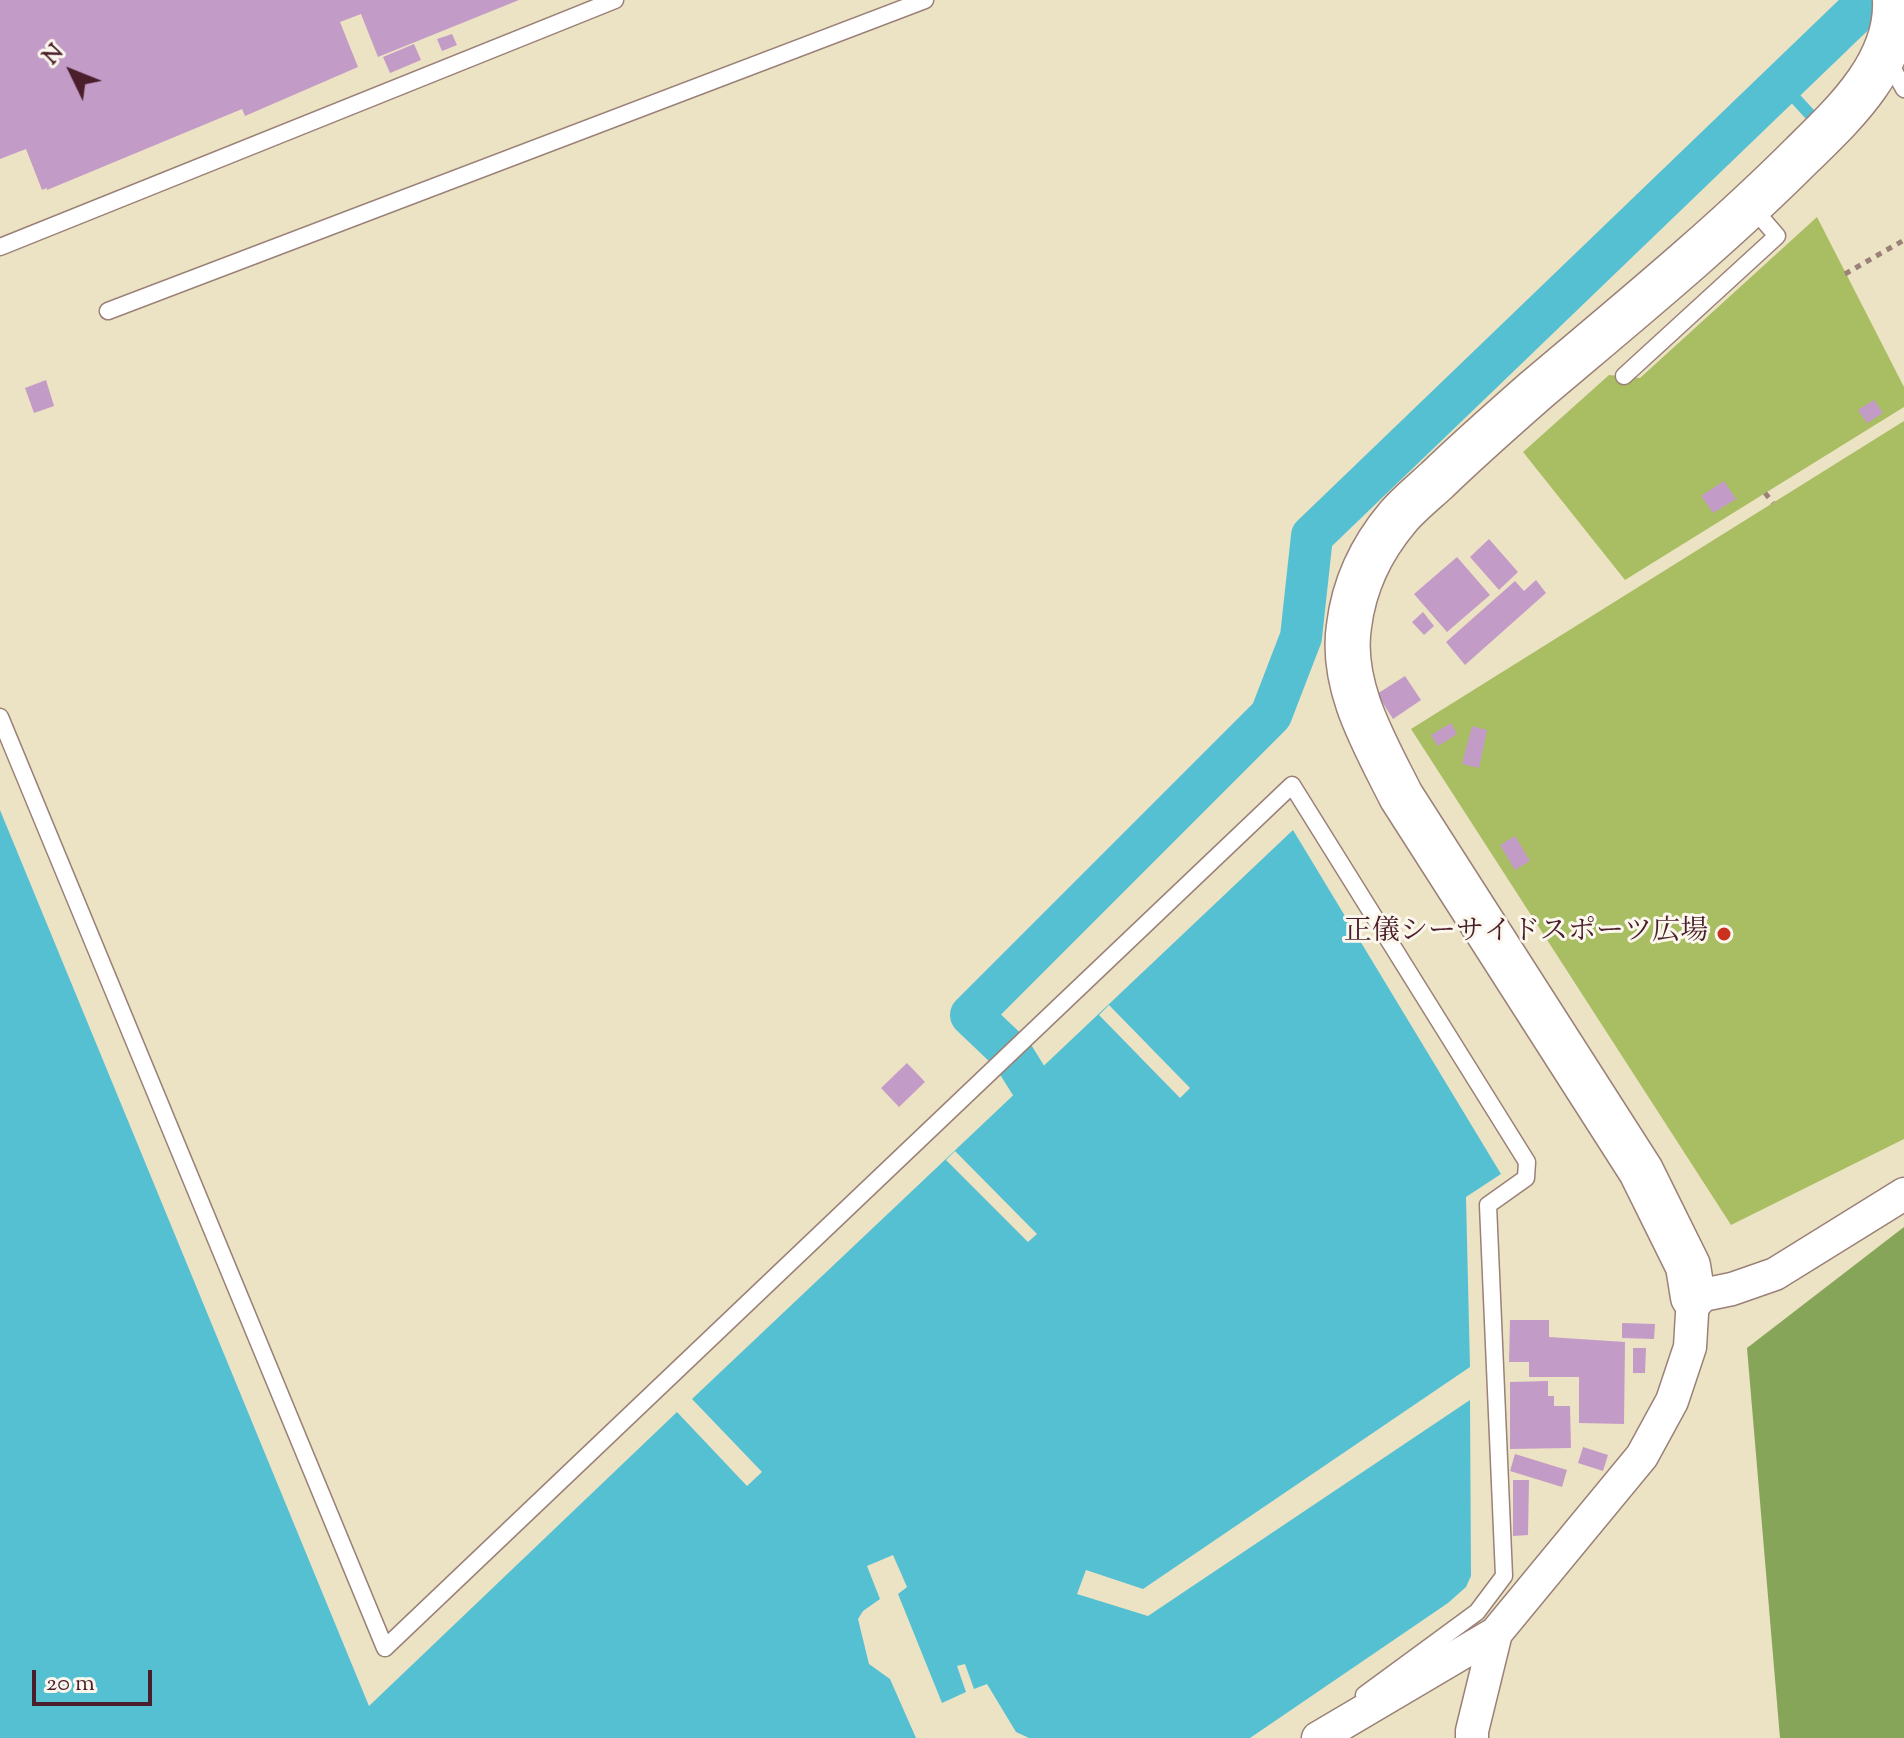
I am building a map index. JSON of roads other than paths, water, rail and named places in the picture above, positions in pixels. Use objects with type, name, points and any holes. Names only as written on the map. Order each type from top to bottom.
[{"type":"street","points":[[1318,1738],[1496,1633],[1642,1456],[1672,1401],[1690,1347],[1693,1297],[1688,1266],[1641,1171],[1401,796],[1374,742],[1349,677],[1348,628],[1360,577],[1398,516],[1486,433],[1751,206],[1842,116],[1895,72],[1898,9]]},
{"type":"street","points":[[1693,1297],[1732,1289],[1775,1274],[1904,1194]]},
{"type":"street","points":[[1472,1738],[1496,1633]]},
{"type":"lane","points":[[0,247],[615,0]]},
{"type":"lane","points":[[108,311],[925,0]]},
{"type":"lane","points":[[1624,376],[1777,236],[1751,206]]},
{"type":"lane","points":[[0,717],[385,1648],[1292,785],[1527,1162],[1526,1178],[1488,1205],[1504,1576],[1477,1612],[1305,1738]]},
{"type":"water","points":[[0,810],[369,1706],[677,1412],[747,1486],[762,1472],[692,1399],[1023,1086],[1017,1080],[1028,1068],[1034,1075],[1293,830],[1501,1174],[1466,1197],[1470,1367],[1143,1589],[1086,1570],[1077,1594],[1148,1616],[1470,1400],[1471,1576],[1466,1587],[1448,1603],[1250,1738],[1029,1738],[1016,1732],[987,1684],[974,1689],[965,1664],[957,1666],[966,1692],[942,1703],[898,1594],[907,1587],[893,1555],[867,1566],[880,1599],[863,1611],[858,1619],[869,1664],[890,1679],[916,1738],[0,1738]]},
{"type":"waterway","points":[[1042,1102],[1012,1054],[971,1015],[1271,715],[1301,637],[1312,536],[1866,3]]},
{"type":"waterway","points":[[1782,84],[1816,121]]},
{"type":"place","name":"正儀シーサイドスポーツ広場","points":[[1724,934]]}]
